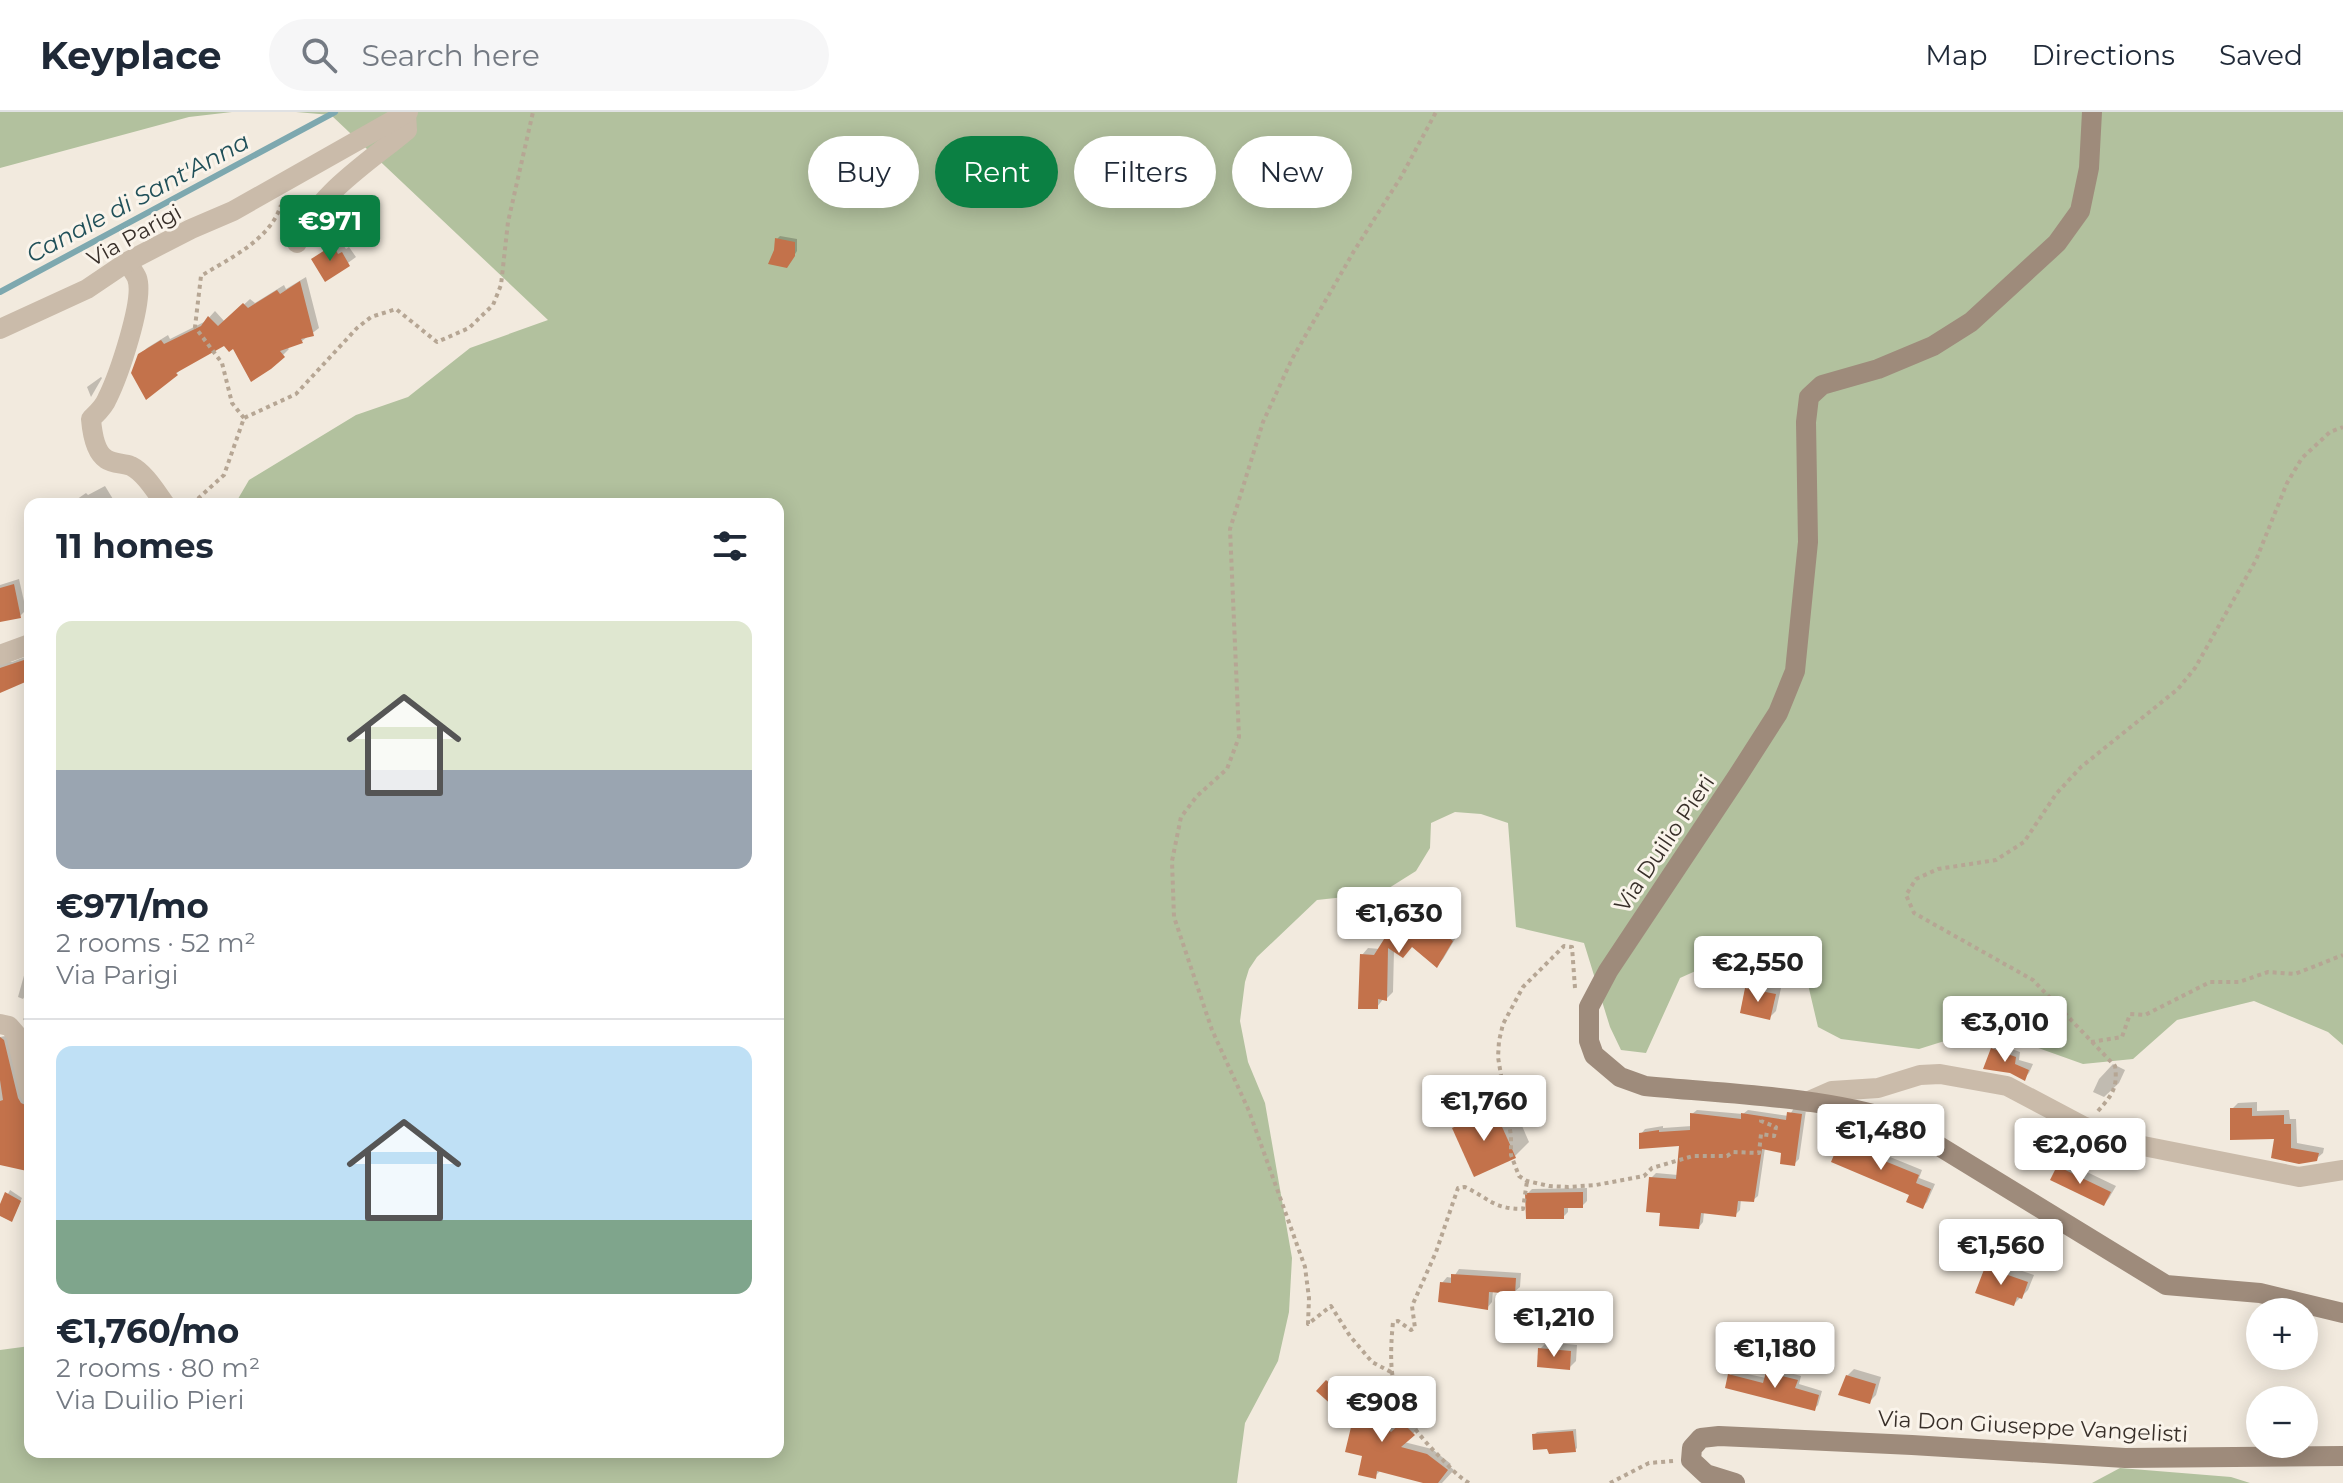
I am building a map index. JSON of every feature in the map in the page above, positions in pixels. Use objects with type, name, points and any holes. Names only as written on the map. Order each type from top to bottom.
[{"type":"street","name":"Via Duilio Pieri","points":[[2092,112],[2089,168],[2080,211],[2057,243],[1971,322],[1933,346],[1878,369],[1822,385],[1809,397],[1806,422],[1808,542],[1795,671],[1778,713],[1608,971],[1589,1007],[1589,1041],[1594,1055],[1620,1077],[1645,1086],[1807,1102],[1898,1121],[2166,1285],[2260,1293],[2343,1313]]},
{"type":"street","name":"Via Parigi","points":[[0,329],[87,289],[127,262],[233,211],[407,113],[407,130],[322,204],[303,228],[297,243]]},
{"type":"street","points":[[127,262],[137,278],[135,316],[106,403],[91,419],[99,452],[107,460],[133,467],[160,498]]},
{"type":"street","points":[[0,655],[24,646]]},
{"type":"street","points":[[0,1024],[9,1026],[16,1034],[24,1068]]},
{"type":"street","points":[[1807,1102],[1832,1091],[1878,1088],[1920,1075],[1940,1074],[2007,1086],[2088,1127],[2128,1143],[2299,1177],[2343,1170]]},
{"type":"street","name":"Via Don Giuseppe Vangelisti","points":[[1691,1460],[1692,1448],[1701,1438],[1719,1436],[2125,1458],[2343,1456]]},
{"type":"street","points":[[1691,1460],[1706,1474],[1735,1483]]},
{"type":"path","points":[[199,498],[224,475],[244,418],[296,394],[371,317],[396,309],[437,342],[469,328],[493,305],[501,285],[508,222],[533,112]]},
{"type":"path","points":[[1391,1372],[1372,1362],[1331,1306],[1308,1324],[1305,1267],[1249,1111],[1212,1030],[1174,917],[1172,861],[1181,817],[1197,796],[1227,769],[1239,737],[1230,529],[1263,422],[1292,359],[1401,177],[1436,112]]},
{"type":"path","points":[[244,418],[232,403],[222,363],[195,327],[201,276],[260,236],[278,216],[290,180]]},
{"type":"path","points":[[2088,1127],[2104,1126],[2093,1118],[2109,1101],[2117,1081],[2115,1066],[2033,980],[1914,913],[1906,895],[1916,879],[1938,869],[1996,860],[2024,842],[2056,794],[2081,767],[2178,689],[2195,668],[2256,560],[2287,483],[2302,458],[2330,432],[2343,427]]},
{"type":"path","points":[[1575,996],[1574,954],[1572,947],[1564,946],[1523,987],[1503,1024],[1498,1057],[1511,1136],[1511,1155],[1519,1176],[1527,1181],[1568,1187],[1596,1185],[1644,1176],[1652,1168],[1693,1156],[1759,1153],[1761,1134],[1774,1136],[1776,1127],[1761,1121],[1761,1117],[1772,1116]]},
{"type":"path","points":[[2091,1042],[2122,1037],[2130,1014],[2145,1015],[2210,982],[2239,982],[2268,972],[2295,974],[2343,955]]},
{"type":"path","points":[[1469,1483],[1460,1478],[1405,1417],[1391,1372],[1393,1322],[1398,1321],[1411,1330],[1415,1328],[1412,1306],[1436,1252],[1458,1188],[1472,1190],[1491,1203],[1523,1209],[1527,1181]]},
{"type":"path","points":[[1610,1483],[1649,1463],[1691,1460]]},
{"type":"green space","points":[[0,112],[232,112],[189,117],[0,168]]},
{"type":"green space","points":[[296,112],[2343,112],[2343,1045],[2328,1032],[2254,1001],[2177,1020],[2133,1059],[2083,1064],[1996,1033],[1970,1033],[1919,1049],[1841,1039],[1818,1027],[1806,976],[1755,954],[1729,956],[1680,978],[1646,1053],[1621,1050],[1610,1027],[1584,943],[1516,927],[1508,823],[1481,814],[1455,812],[1431,823],[1430,848],[1416,871],[1381,893],[1317,900],[1257,957],[1249,969],[1240,1021],[1248,1062],[1265,1103],[1292,1258],[1289,1312],[1278,1361],[1245,1423],[1237,1483],[0,1483],[0,1350],[24,1347],[24,1458],[784,1458],[784,498],[238,498],[249,480],[356,415],[408,397],[470,348],[548,320],[331,115]]},
{"type":"green space","points":[[2120,1468],[2231,1477],[2250,1483],[2092,1483]]},
{"type":"building","points":[[775,238],[795,242],[795,256],[787,268],[768,264]]},
{"type":"building","points":[[333,245],[338,254],[342,252],[350,266],[325,282],[311,259]]},
{"type":"building","points":[[300,281],[314,336],[301,339],[303,343],[280,351],[285,357],[251,382],[233,349],[229,352],[224,346],[176,373],[178,375],[146,400],[131,373],[138,354],[161,340],[164,344],[201,326],[208,316],[218,326],[243,303],[248,308],[277,290],[280,294]]},
{"type":"building","points":[[14,584],[21,618],[0,622],[0,588]]},
{"type":"building","points":[[24,660],[24,683],[0,693],[0,668]]},
{"type":"building","points":[[1405,906],[1453,941],[1437,968],[1412,947],[1403,958],[1388,948],[1387,1001],[1378,999],[1378,1009],[1358,1009],[1360,954],[1374,955]]},
{"type":"building","points":[[1745,988],[1776,994],[1770,1020],[1740,1013]]},
{"type":"building","points":[[0,1037],[4,1040],[18,1098],[24,1104],[24,1170],[0,1165],[0,1101],[3,1100]]},
{"type":"building","points":[[1991,1048],[2016,1057],[2015,1064],[2029,1070],[2025,1081],[2010,1073],[1983,1069]]},
{"type":"building","points":[[2230,1108],[2252,1108],[2252,1116],[2284,1115],[2284,1124],[2291,1124],[2291,1148],[2319,1153],[2317,1161],[2299,1164],[2271,1158],[2274,1139],[2230,1140]]},
{"type":"building","points":[[1494,1109],[1516,1158],[1474,1177],[1452,1128]]},
{"type":"building","points":[[1787,1112],[1802,1114],[1795,1166],[1780,1164],[1781,1153],[1762,1149],[1754,1202],[1738,1201],[1736,1217],[1701,1213],[1699,1229],[1659,1226],[1660,1213],[1646,1212],[1649,1177],[1676,1179],[1679,1146],[1639,1149],[1639,1133],[1690,1130],[1690,1113],[1741,1119],[1741,1113],[1786,1120]]},
{"type":"building","points":[[1841,1138],[1867,1149],[1865,1153],[1919,1175],[1916,1183],[1931,1189],[1923,1209],[1906,1202],[1909,1195],[1831,1162]]},
{"type":"building","points":[[2057,1166],[2111,1192],[2104,1206],[2050,1180]]},
{"type":"building","points":[[5,1192],[21,1201],[12,1222],[0,1216],[0,1204]]},
{"type":"building","points":[[1583,1192],[1583,1208],[1564,1208],[1564,1219],[1526,1219],[1525,1193]]},
{"type":"building","points":[[1985,1267],[2028,1282],[2022,1299],[2017,1297],[2014,1306],[1975,1293]]},
{"type":"building","points":[[1451,1274],[1516,1278],[1515,1294],[1489,1292],[1488,1310],[1438,1302],[1440,1282],[1451,1283]]},
{"type":"building","points":[[1538,1348],[1571,1351],[1570,1370],[1537,1367]]},
{"type":"building","points":[[1766,1372],[1798,1380],[1795,1388],[1819,1395],[1815,1411],[1725,1388],[1728,1374],[1763,1383]]},
{"type":"building","points":[[1846,1375],[1876,1384],[1870,1404],[1838,1395]]},
{"type":"building","points":[[1326,1380],[1362,1411],[1365,1407],[1391,1432],[1402,1422],[1415,1435],[1401,1447],[1427,1454],[1448,1470],[1438,1483],[1423,1483],[1377,1471],[1376,1479],[1358,1475],[1362,1456],[1345,1452],[1352,1423],[1316,1391]]},
{"type":"building","points":[[1573,1431],[1576,1452],[1549,1454],[1547,1449],[1533,1450],[1532,1434]]},
{"type":"waterway","name":"Canale di Sant'Anna","points":[[0,292],[335,112]]}]
